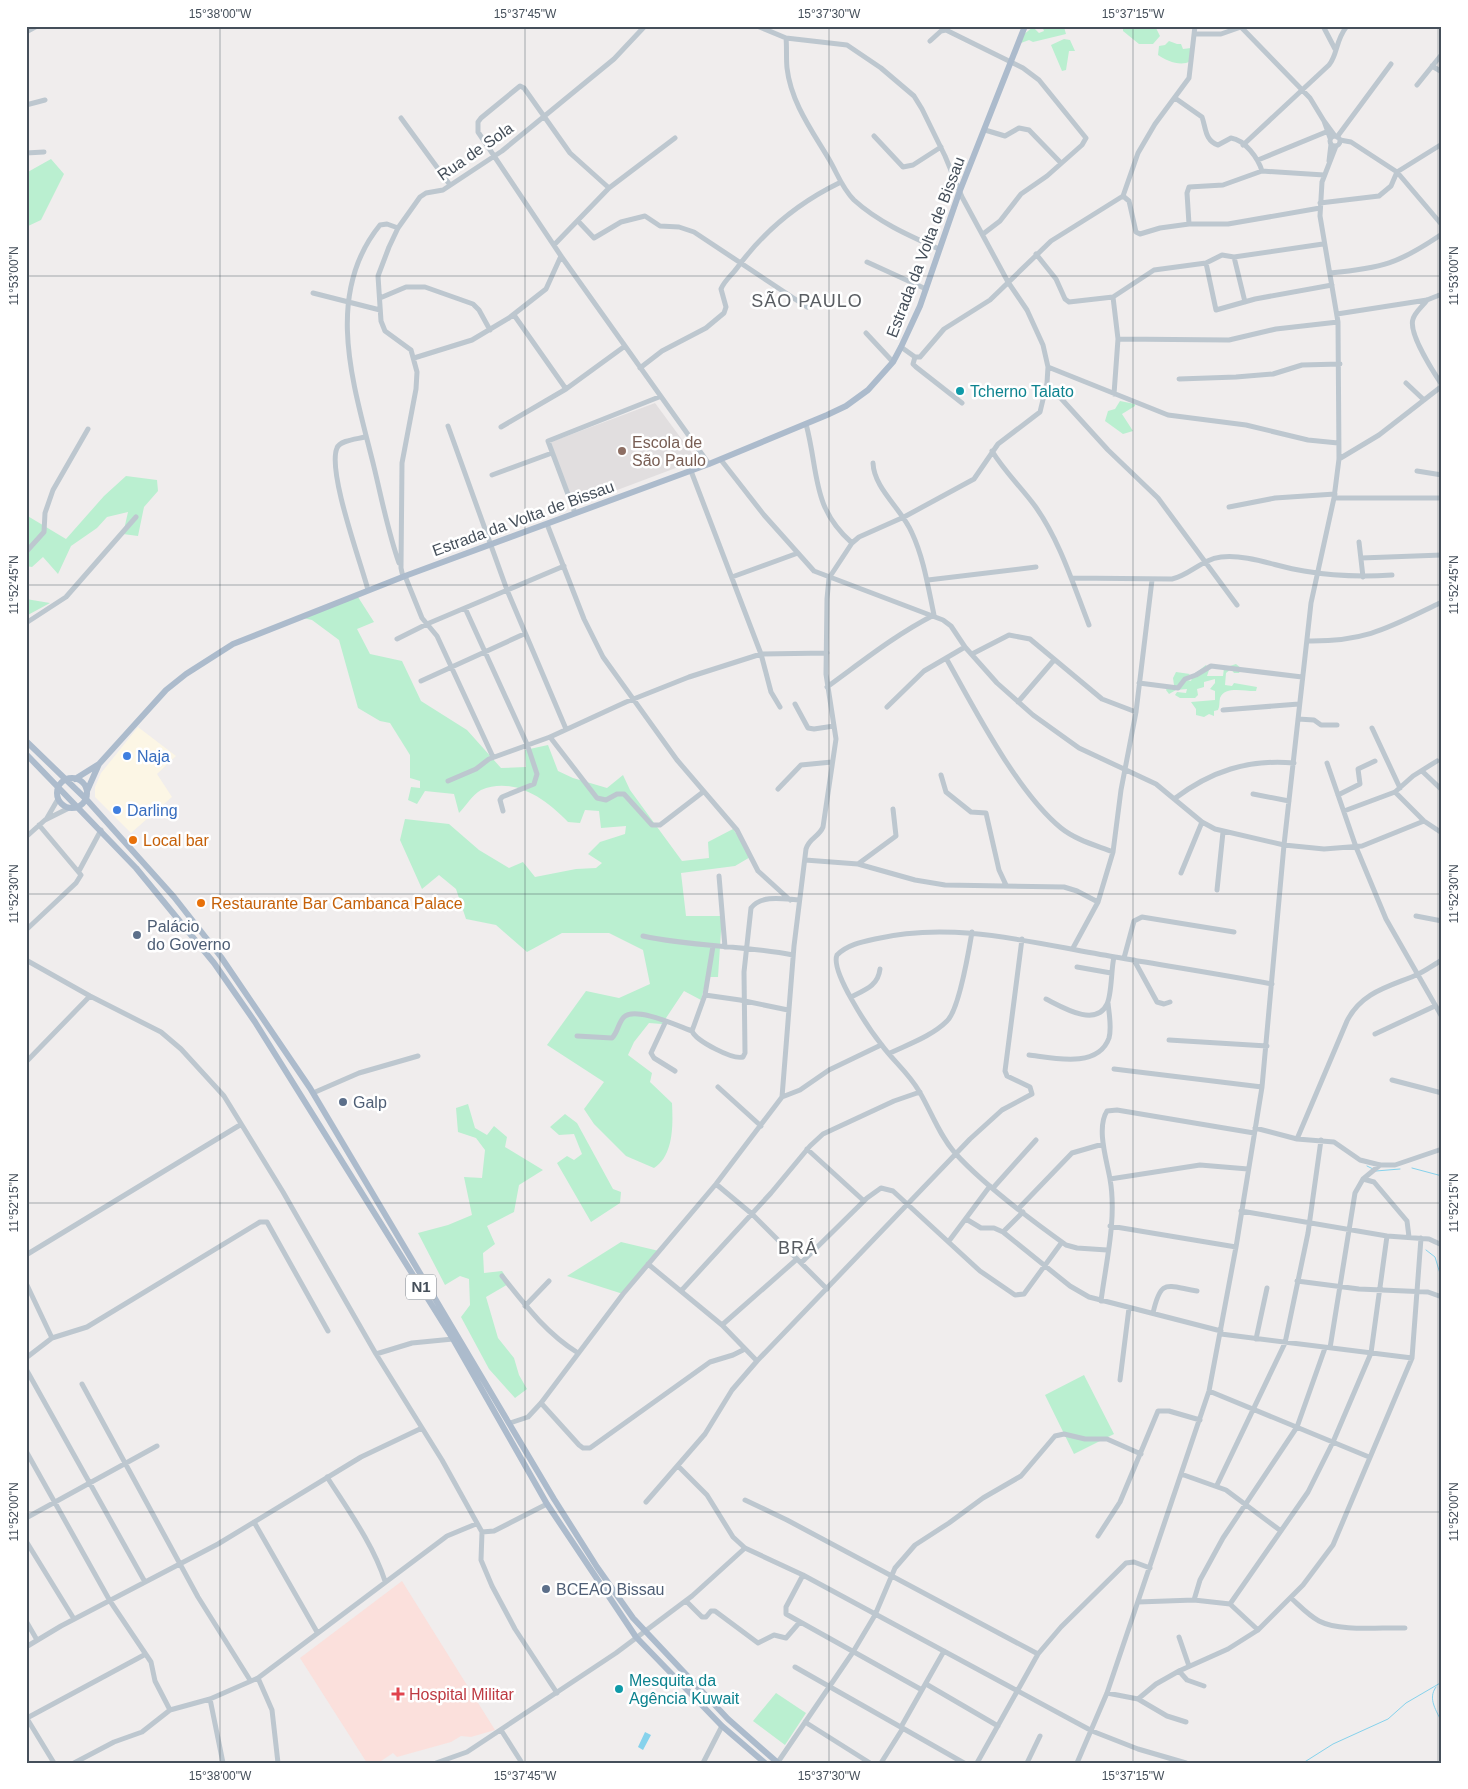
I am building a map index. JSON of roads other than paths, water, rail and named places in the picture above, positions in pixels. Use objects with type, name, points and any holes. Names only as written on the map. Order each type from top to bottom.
[{"type":"main road","name":"Estrada da Volta de Bissau","points":[[99,764],[166,690],[209,658],[254,635],[404,576],[721,460],[806,424],[857,399],[880,378],[901,348],[926,289],[959,193],[1026,26]]},
{"type":"main road","name":"N1","points":[[26,742],[86,799],[174,897],[221,956],[313,1093],[597,1567],[645,1631],[728,1719],[778,1763]]},
{"type":"main road","name":"N1","points":[[26,754],[136,868],[182,924],[255,1022],[452,1339],[546,1504],[636,1637],[722,1726],[765,1763]]},
{"type":"main road","points":[[75,779],[99,764]]},
{"type":"main road","points":[[87,792],[83,783],[75,779],[67,779],[58,787],[58,799],[61,804],[69,808],[78,807],[86,799],[99,764]]},
{"type":"street","points":[[26,32],[37,26]]},
{"type":"street","name":"Rua de Sola","points":[[414,358],[407,346],[384,331],[380,321],[378,276],[398,228],[420,197],[426,193],[438,192],[494,157],[614,59],[645,26]]},
{"type":"street","points":[[510,1423],[528,1417],[541,1403],[648,1264],[716,1184],[782,1096],[793,955],[805,860],[808,844],[824,827],[836,739],[827,687],[827,599],[830,578],[852,542],[969,483],[978,474],[992,451],[1014,431],[1040,412],[1047,383],[1048,367],[1043,345],[1027,310],[1008,282],[959,193],[941,147],[914,96],[881,68],[847,45],[786,38],[757,26]]},
{"type":"street","points":[[901,348],[915,357],[920,357],[944,329],[984,305],[1051,241],[1123,196],[1138,153],[1155,124],[1191,73],[1195,26]]},
{"type":"street","points":[[1323,26],[1335,49]]},
{"type":"street","points":[[1243,145],[1329,66],[1338,38],[1347,26]]},
{"type":"street","points":[[1195,34],[1221,34],[1241,27],[1303,90],[1335,140]]},
{"type":"street","points":[[930,41],[941,31],[946,30],[1012,61],[1039,80],[1086,138],[1082,145],[1060,162],[1047,176],[1021,194],[1000,221],[983,234]]},
{"type":"street","points":[[786,38],[787,68],[791,88],[803,116],[832,165],[839,183],[852,198],[877,217],[908,235],[939,249]]},
{"type":"street","points":[[1418,85],[1442,54]]},
{"type":"street","points":[[1077,1763],[1107,1693],[1200,1420],[1209,1391],[1221,1333],[1262,1087],[1284,845],[1302,677],[1316,573],[1334,496],[1339,459],[1340,364],[1338,322],[1323,244],[1320,205],[1324,175],[1335,140],[1391,64]]},
{"type":"street","points":[[1432,66],[1442,72]]},
{"type":"street","points":[[609,188],[577,162],[542,116],[524,88],[520,86],[478,122],[478,132],[560,256],[659,397],[709,464]]},
{"type":"street","points":[[1175,98],[1202,117],[1207,136],[1215,144],[1218,145],[1231,138],[1236,139],[1258,160],[1262,171]]},
{"type":"street","points":[[26,105],[44,100]]},
{"type":"street","points":[[401,118],[450,185]]},
{"type":"street","points":[[1324,121],[1326,132],[1335,140],[1348,141],[1396,172],[1442,224]]},
{"type":"street","points":[[985,130],[1005,136],[1019,128],[1029,130],[1060,162]]},
{"type":"street","points":[[1258,160],[1326,132]]},
{"type":"street","points":[[874,136],[903,167],[913,165],[941,147]]},
{"type":"street","points":[[554,246],[609,188],[675,138]]},
{"type":"street","points":[[1123,196],[1129,201],[1138,234],[1189,224],[1228,224],[1320,205],[1379,196],[1392,186],[1396,172],[1442,144]]},
{"type":"street","points":[[26,153],[44,152]]},
{"type":"street","points":[[1189,224],[1186,193],[1189,187],[1223,185],[1262,171],[1324,175]]},
{"type":"street","points":[[640,368],[662,351],[706,328],[724,313],[726,307],[721,289],[740,263],[769,231],[794,209],[814,195],[839,183]]},
{"type":"street","points":[[578,221],[594,238],[621,222],[645,216],[660,226],[674,226],[694,232],[807,307]]},
{"type":"street","points":[[398,228],[384,224],[380,225],[357,266],[349,302],[346,341],[365,438],[386,522],[401,568],[427,624],[436,636],[493,758]]},
{"type":"street","points":[[1330,273],[1390,264],[1412,254],[1442,234]]},
{"type":"street","points":[[1036,254],[1056,279],[1065,299],[1069,302],[1113,297],[1154,270],[1206,263],[1222,256],[1234,257],[1323,244]]},
{"type":"street","points":[[401,568],[402,471],[406,434],[416,389],[417,372],[414,358],[472,340],[514,315],[546,289],[560,256]]},
{"type":"street","points":[[1234,257],[1245,302]]},
{"type":"street","points":[[867,262],[926,289]]},
{"type":"street","points":[[1206,263],[1216,310],[1245,302],[1332,285]]},
{"type":"street","points":[[380,298],[406,287],[425,287],[473,304],[479,310],[490,330]]},
{"type":"street","points":[[313,293],[380,310]]},
{"type":"street","points":[[1337,314],[1427,300],[1442,294]]},
{"type":"street","points":[[1113,297],[1118,339],[1114,394]]},
{"type":"street","points":[[1339,459],[1379,435],[1442,385],[1428,362],[1412,325],[1414,316],[1427,300]]},
{"type":"street","points":[[514,315],[566,389]]},
{"type":"street","points":[[1118,339],[1230,340],[1276,329],[1338,322]]},
{"type":"street","points":[[866,333],[893,362]]},
{"type":"street","points":[[501,427],[566,389],[625,346]]},
{"type":"street","points":[[915,357],[913,364],[916,367],[962,403]]},
{"type":"street","points":[[1179,379],[1242,377],[1272,374],[1302,365],[1340,364]]},
{"type":"street","points":[[1048,367],[1168,415],[1255,426],[1308,440],[1338,443]]},
{"type":"street","points":[[1047,383],[1108,450],[1155,494],[1237,605]]},
{"type":"street","points":[[1406,383],[1424,400]]},
{"type":"street","points":[[575,513],[548,441],[659,397]]},
{"type":"street","points":[[806,424],[822,504],[834,526],[852,542]]},
{"type":"street","points":[[448,426],[524,634],[566,729]]},
{"type":"street","points":[[26,552],[44,532],[45,513],[53,490],[88,429]]},
{"type":"street","points":[[365,438],[340,444],[336,454],[338,492],[368,590]]},
{"type":"street","points":[[992,451],[1035,506],[1059,549],[1089,624]]},
{"type":"street","points":[[492,475],[552,454]]},
{"type":"street","points":[[721,460],[764,515],[814,571],[934,615],[951,626],[965,646],[997,683],[1072,744],[1148,779],[1202,822],[1223,832],[1284,845],[1324,849],[1356,847],[1392,836],[1424,821]]},
{"type":"street","points":[[873,463],[876,479],[904,517],[921,556],[928,580],[934,615]]},
{"type":"street","points":[[691,471],[761,654],[771,692],[780,708]]},
{"type":"street","points":[[1417,471],[1442,475]]},
{"type":"street","points":[[1229,507],[1274,498],[1334,496],[1442,498]]},
{"type":"street","points":[[26,623],[66,597],[136,517]]},
{"type":"street","points":[[547,524],[593,641],[632,699],[703,792],[737,830],[758,871],[790,900]]},
{"type":"street","points":[[1359,542],[1363,577]]},
{"type":"street","points":[[732,577],[798,554]]},
{"type":"street","points":[[1361,558],[1442,555]]},
{"type":"street","points":[[1071,578],[1152,580],[1178,578],[1205,562],[1227,556],[1316,573],[1363,577],[1392,575]]},
{"type":"street","points":[[397,639],[427,624],[564,566]]},
{"type":"street","points":[[928,580],[1036,567]]},
{"type":"street","points":[[1073,948],[1098,902],[1113,852],[1119,804],[1136,712],[1152,580]]},
{"type":"street","points":[[1307,640],[1345,640],[1367,636],[1442,602]]},
{"type":"street","points":[[465,608],[527,744],[537,774],[536,781],[502,797],[500,800],[503,811]]},
{"type":"street","points":[[827,687],[881,646],[908,628],[934,615]]},
{"type":"street","points":[[420,681],[524,634]]},
{"type":"street","points":[[972,654],[1005,637],[1013,635],[1033,641],[1102,699],[1136,712]]},
{"type":"street","points":[[887,707],[918,675],[965,646]]},
{"type":"street","points":[[448,781],[493,758],[550,737],[632,699],[689,677],[761,654],[827,653]]},
{"type":"street","points":[[946,658],[1015,774],[1037,802],[1060,827],[1070,834],[1113,852]]},
{"type":"street","points":[[1018,702],[1054,660]]},
{"type":"street","points":[[1139,683],[1178,688],[1185,679],[1211,666],[1302,677]]},
{"type":"street","points":[[795,704],[808,728],[814,730],[834,726]]},
{"type":"street","points":[[1223,710],[1300,704]]},
{"type":"street","points":[[1298,719],[1314,720],[1320,725],[1337,725]]},
{"type":"street","points":[[1372,728],[1400,788]]},
{"type":"street","points":[[550,737],[597,798],[606,800],[617,794],[624,794],[652,825],[660,825],[703,792]]},
{"type":"street","points":[[1338,795],[1360,784],[1358,769],[1375,761]]},
{"type":"street","points":[[1344,812],[1395,792],[1438,761]]},
{"type":"street","points":[[778,789],[801,765],[832,762]]},
{"type":"street","points":[[1174,799],[1195,783],[1225,770],[1259,762],[1294,763]]},
{"type":"street","points":[[1327,762],[1356,847],[1386,919],[1442,1017]]},
{"type":"street","points":[[1422,771],[1442,790]]},
{"type":"street","points":[[941,775],[946,792],[971,812],[986,813],[999,870],[1006,886]]},
{"type":"street","points":[[1395,792],[1424,821],[1442,833]]},
{"type":"street","points":[[1253,794],[1289,801]]},
{"type":"street","points":[[26,837],[45,820],[58,799]]},
{"type":"street","points":[[45,820],[69,808]]},
{"type":"street","points":[[858,864],[896,836],[893,809]]},
{"type":"street","points":[[1181,873],[1202,822]]},
{"type":"street","points":[[26,930],[80,877],[79,871],[39,826]]},
{"type":"street","points":[[79,871],[100,830]]},
{"type":"street","points":[[1217,890],[1223,832]]},
{"type":"street","points":[[805,860],[858,864],[928,884],[1070,889],[1098,902]]},
{"type":"street","points":[[719,876],[725,947]]},
{"type":"street","points":[[576,1036],[612,1038],[617,1032],[622,1018],[634,1012],[692,1031],[696,1038],[731,1056],[743,1057],[745,1053],[746,947],[750,913],[754,904],[767,899],[799,900]]},
{"type":"street","points":[[1416,916],[1442,921]]},
{"type":"street","points":[[1124,958],[1134,921],[1142,917],[1234,932]]},
{"type":"street","points":[[1107,1250],[1072,1247],[1062,1242],[992,1187],[956,1153],[941,1133],[920,1092],[890,1053],[881,1046],[851,997],[835,966],[835,959],[842,950],[859,942],[889,936],[924,932],[972,932],[1022,939],[1272,984]]},
{"type":"street","points":[[890,1053],[935,1030],[952,1015],[970,950],[972,932]]},
{"type":"street","points":[[643,936],[713,946],[746,947],[793,955]]},
{"type":"street","points":[[646,1502],[712,1424],[732,1390],[757,1361],[956,1153],[995,1116],[1032,1094],[1030,1087],[1007,1076],[1006,1072],[1022,939]]},
{"type":"street","points":[[692,1031],[705,996],[713,946]]},
{"type":"street","points":[[1029,1055],[1076,1059],[1091,1056],[1100,1050],[1109,1037],[1108,1003],[1114,957]]},
{"type":"street","points":[[26,960],[90,996],[150,1025],[172,1040],[224,1096],[240,1125],[283,1192],[376,1354],[422,1428],[482,1532],[481,1560],[492,1586],[515,1629],[558,1693]]},
{"type":"street","points":[[1134,960],[1157,1002],[1164,1004],[1170,1002]]},
{"type":"street","points":[[1297,1139],[1350,1014],[1361,1001],[1374,992],[1417,975],[1442,960]]},
{"type":"street","points":[[1077,966],[1111,973]]},
{"type":"street","points":[[851,997],[874,985],[879,977],[880,969]]},
{"type":"street","points":[[26,1062],[90,996]]},
{"type":"street","points":[[705,996],[744,1001],[788,1010]]},
{"type":"street","points":[[1046,999],[1083,1014],[1096,1014],[1108,1003]]},
{"type":"street","points":[[1375,1034],[1435,1006]]},
{"type":"street","points":[[666,1023],[651,1054],[674,1071]]},
{"type":"street","points":[[1169,1040],[1267,1046]]},
{"type":"street","points":[[782,1096],[800,1090],[829,1070],[881,1046]]},
{"type":"street","points":[[313,1093],[360,1072],[418,1056]]},
{"type":"street","points":[[1114,1069],[1262,1087]]},
{"type":"street","points":[[1392,1080],[1442,1093]]},
{"type":"street","points":[[718,1087],[761,1126]]},
{"type":"street","points":[[681,1291],[752,1214],[807,1150],[831,1130],[894,1101],[920,1092]]},
{"type":"street","points":[[1100,1301],[1110,1226],[1110,1179],[1103,1144],[1105,1114],[1111,1110],[1297,1139],[1334,1142],[1360,1160],[1380,1165],[1394,1165],[1442,1149]]},
{"type":"street","points":[[26,1255],[240,1125]]},
{"type":"street","points":[[949,1241],[992,1187],[1036,1140]]},
{"type":"street","points":[[1217,1485],[1252,1408],[1285,1343],[1310,1221],[1322,1140]]},
{"type":"street","points":[[1003,1232],[1066,1157],[1078,1150],[1103,1144]]},
{"type":"street","points":[[807,1150],[864,1201]]},
{"type":"street","points":[[1110,1179],[1200,1165],[1248,1169]]},
{"type":"street","points":[[1194,1600],[1202,1575],[1297,1427],[1327,1348],[1340,1287],[1355,1193],[1363,1179],[1380,1165]]},
{"type":"street","points":[[1363,1179],[1374,1182],[1407,1221],[1410,1237]]},
{"type":"street","points":[[716,1184],[752,1214],[827,1288]]},
{"type":"street","points":[[722,1325],[799,1261],[877,1190],[885,1188],[893,1191],[980,1271],[1015,1295],[1024,1294],[1062,1242]]},
{"type":"street","points":[[1241,1211],[1310,1221],[1348,1230],[1387,1236],[1434,1240],[1442,1245]]},
{"type":"street","points":[[966,1219],[981,1228],[994,1228],[1003,1232],[1080,1293],[1100,1301],[1153,1313],[1221,1333],[1285,1343],[1412,1358]]},
{"type":"street","points":[[26,1358],[52,1338],[87,1328],[260,1222],[267,1222],[328,1331]]},
{"type":"street","points":[[1110,1226],[1236,1247]]},
{"type":"street","points":[[1230,1604],[1308,1492],[1333,1442],[1371,1353],[1387,1236]]},
{"type":"street","points":[[1138,1699],[1156,1684],[1228,1648],[1258,1630],[1292,1598],[1316,1570],[1333,1545],[1357,1493],[1369,1457],[1412,1358],[1421,1238]]},
{"type":"street","points":[[648,1264],[722,1325],[757,1361]]},
{"type":"street","points":[[502,1276],[525,1306],[560,1341],[578,1353]]},
{"type":"street","points":[[525,1306],[549,1281]]},
{"type":"street","points":[[1298,1281],[1380,1291],[1418,1292],[1442,1297]]},
{"type":"street","points":[[26,1283],[52,1338]]},
{"type":"street","points":[[1153,1313],[1158,1292],[1162,1288],[1169,1286],[1197,1291]]},
{"type":"street","points":[[1256,1339],[1267,1288]]},
{"type":"street","points":[[1120,1380],[1130,1308]]},
{"type":"street","points":[[376,1354],[412,1343],[452,1339]]},
{"type":"street","points":[[541,1403],[579,1445],[583,1448],[590,1448],[710,1362],[745,1349]]},
{"type":"street","points":[[26,1369],[65,1435],[89,1483],[145,1582]]},
{"type":"street","points":[[82,1384],[211,1620],[250,1680]]},
{"type":"street","points":[[1209,1391],[1369,1457]]},
{"type":"street","points":[[1098,1536],[1120,1502],[1158,1411],[1169,1411],[1200,1420]]},
{"type":"street","points":[[26,1647],[74,1619],[180,1564],[254,1522],[361,1457],[422,1428]]},
{"type":"street","points":[[778,1763],[853,1652],[875,1615],[898,1564],[919,1540],[949,1523],[983,1498],[1021,1476],[1055,1436],[1064,1434],[1085,1439],[1107,1439],[1141,1454]]},
{"type":"street","points":[[26,1518],[156,1446]]},
{"type":"street","points":[[26,1451],[110,1601],[153,1666],[155,1680],[170,1710]]},
{"type":"street","points":[[678,1466],[707,1495],[733,1537],[745,1548],[803,1576],[1092,1731],[1138,1749],[1186,1763]]},
{"type":"street","points":[[1181,1474],[1217,1485],[1281,1531]]},
{"type":"street","points":[[327,1477],[364,1536],[381,1568],[385,1581]]},
{"type":"street","points":[[745,1500],[787,1520],[892,1578],[1038,1654]]},
{"type":"street","points":[[482,1532],[494,1531],[546,1504]]},
{"type":"street","points":[[254,1522],[317,1632]]},
{"type":"street","points":[[74,1763],[114,1742],[142,1732],[170,1710],[210,1699],[258,1678],[447,1536],[476,1524]]},
{"type":"street","points":[[26,1541],[74,1619]]},
{"type":"street","points":[[436,1763],[459,1756],[558,1693],[686,1601],[745,1548]]},
{"type":"street","points":[[977,1763],[1038,1654],[1061,1627],[1126,1563],[1134,1562],[1150,1568]]},
{"type":"street","points":[[803,1576],[785,1611],[789,1617],[922,1690]]},
{"type":"street","points":[[1292,1598],[1311,1616],[1324,1624],[1341,1627],[1405,1628]]},
{"type":"street","points":[[1138,1602],[1194,1600],[1230,1604],[1258,1630]]},
{"type":"street","points":[[686,1601],[702,1617],[706,1618],[711,1611],[716,1611],[758,1643],[774,1635],[786,1638],[799,1622]]},
{"type":"street","points":[[26,1621],[37,1640]]},
{"type":"street","points":[[1179,1637],[1189,1666]]},
{"type":"street","points":[[881,1763],[944,1651]]},
{"type":"street","points":[[54,1763],[27,1718],[144,1655]]},
{"type":"street","points":[[795,1667],[830,1685],[964,1763]]},
{"type":"street","points":[[1179,1671],[1187,1680],[1204,1686]]},
{"type":"street","points":[[258,1678],[272,1710],[278,1763]]},
{"type":"street","points":[[926,1684],[998,1726]]},
{"type":"street","points":[[1107,1693],[1138,1699],[1167,1716],[1186,1722]]},
{"type":"street","points":[[210,1699],[223,1763]]},
{"type":"street","points":[[805,1722],[870,1763]]},
{"type":"street","points":[[703,1763],[722,1726]]},
{"type":"street","points":[[501,1730],[522,1763]]},
{"type":"street","points":[[1027,1763],[1040,1736]]},
{"type":"water","points":[[645,1732],[651,1735],[643,1750],[638,1747]]},
{"type":"waterway","points":[[1367,1166],[1373,1169]]},
{"type":"waterway","points":[[1412,1168],[1442,1176]]},
{"type":"waterway","points":[[1376,1171],[1400,1169]]},
{"type":"waterway","points":[[1426,1250],[1435,1257],[1442,1280]]},
{"type":"waterway","points":[[1303,1763],[1333,1744],[1388,1719],[1406,1703],[1442,1682]]},
{"type":"waterway","points":[[1436,1687],[1432,1696],[1442,1723]]},
{"type":"place","name":"Tcherno Talato","points":[[960,391]]},
{"type":"place","name":"Escola de São Paulo","points":[[622,451]]},
{"type":"place","name":"Naja","points":[[127,756]]},
{"type":"place","name":"Darling","points":[[117,810]]},
{"type":"place","name":"Local bar","points":[[133,840]]},
{"type":"place","name":"Restaurante Bar Cambanca Palace","points":[[201,903]]},
{"type":"place","name":"Palácio do Governo","points":[[137,935]]},
{"type":"place","name":"Galp","points":[[343,1102]]},
{"type":"place","name":"BCEAO Bissau","points":[[546,1589]]},
{"type":"place","name":"Mesquita da Agência Kuwait","points":[[619,1689]]},
{"type":"place","name":"Hospital Militar","points":[[398,1694]]},
{"type":"district","name":"SÃO PAULO","points":[[807,301]]},
{"type":"district","name":"BRÁ","points":[[798,1248]]}]
